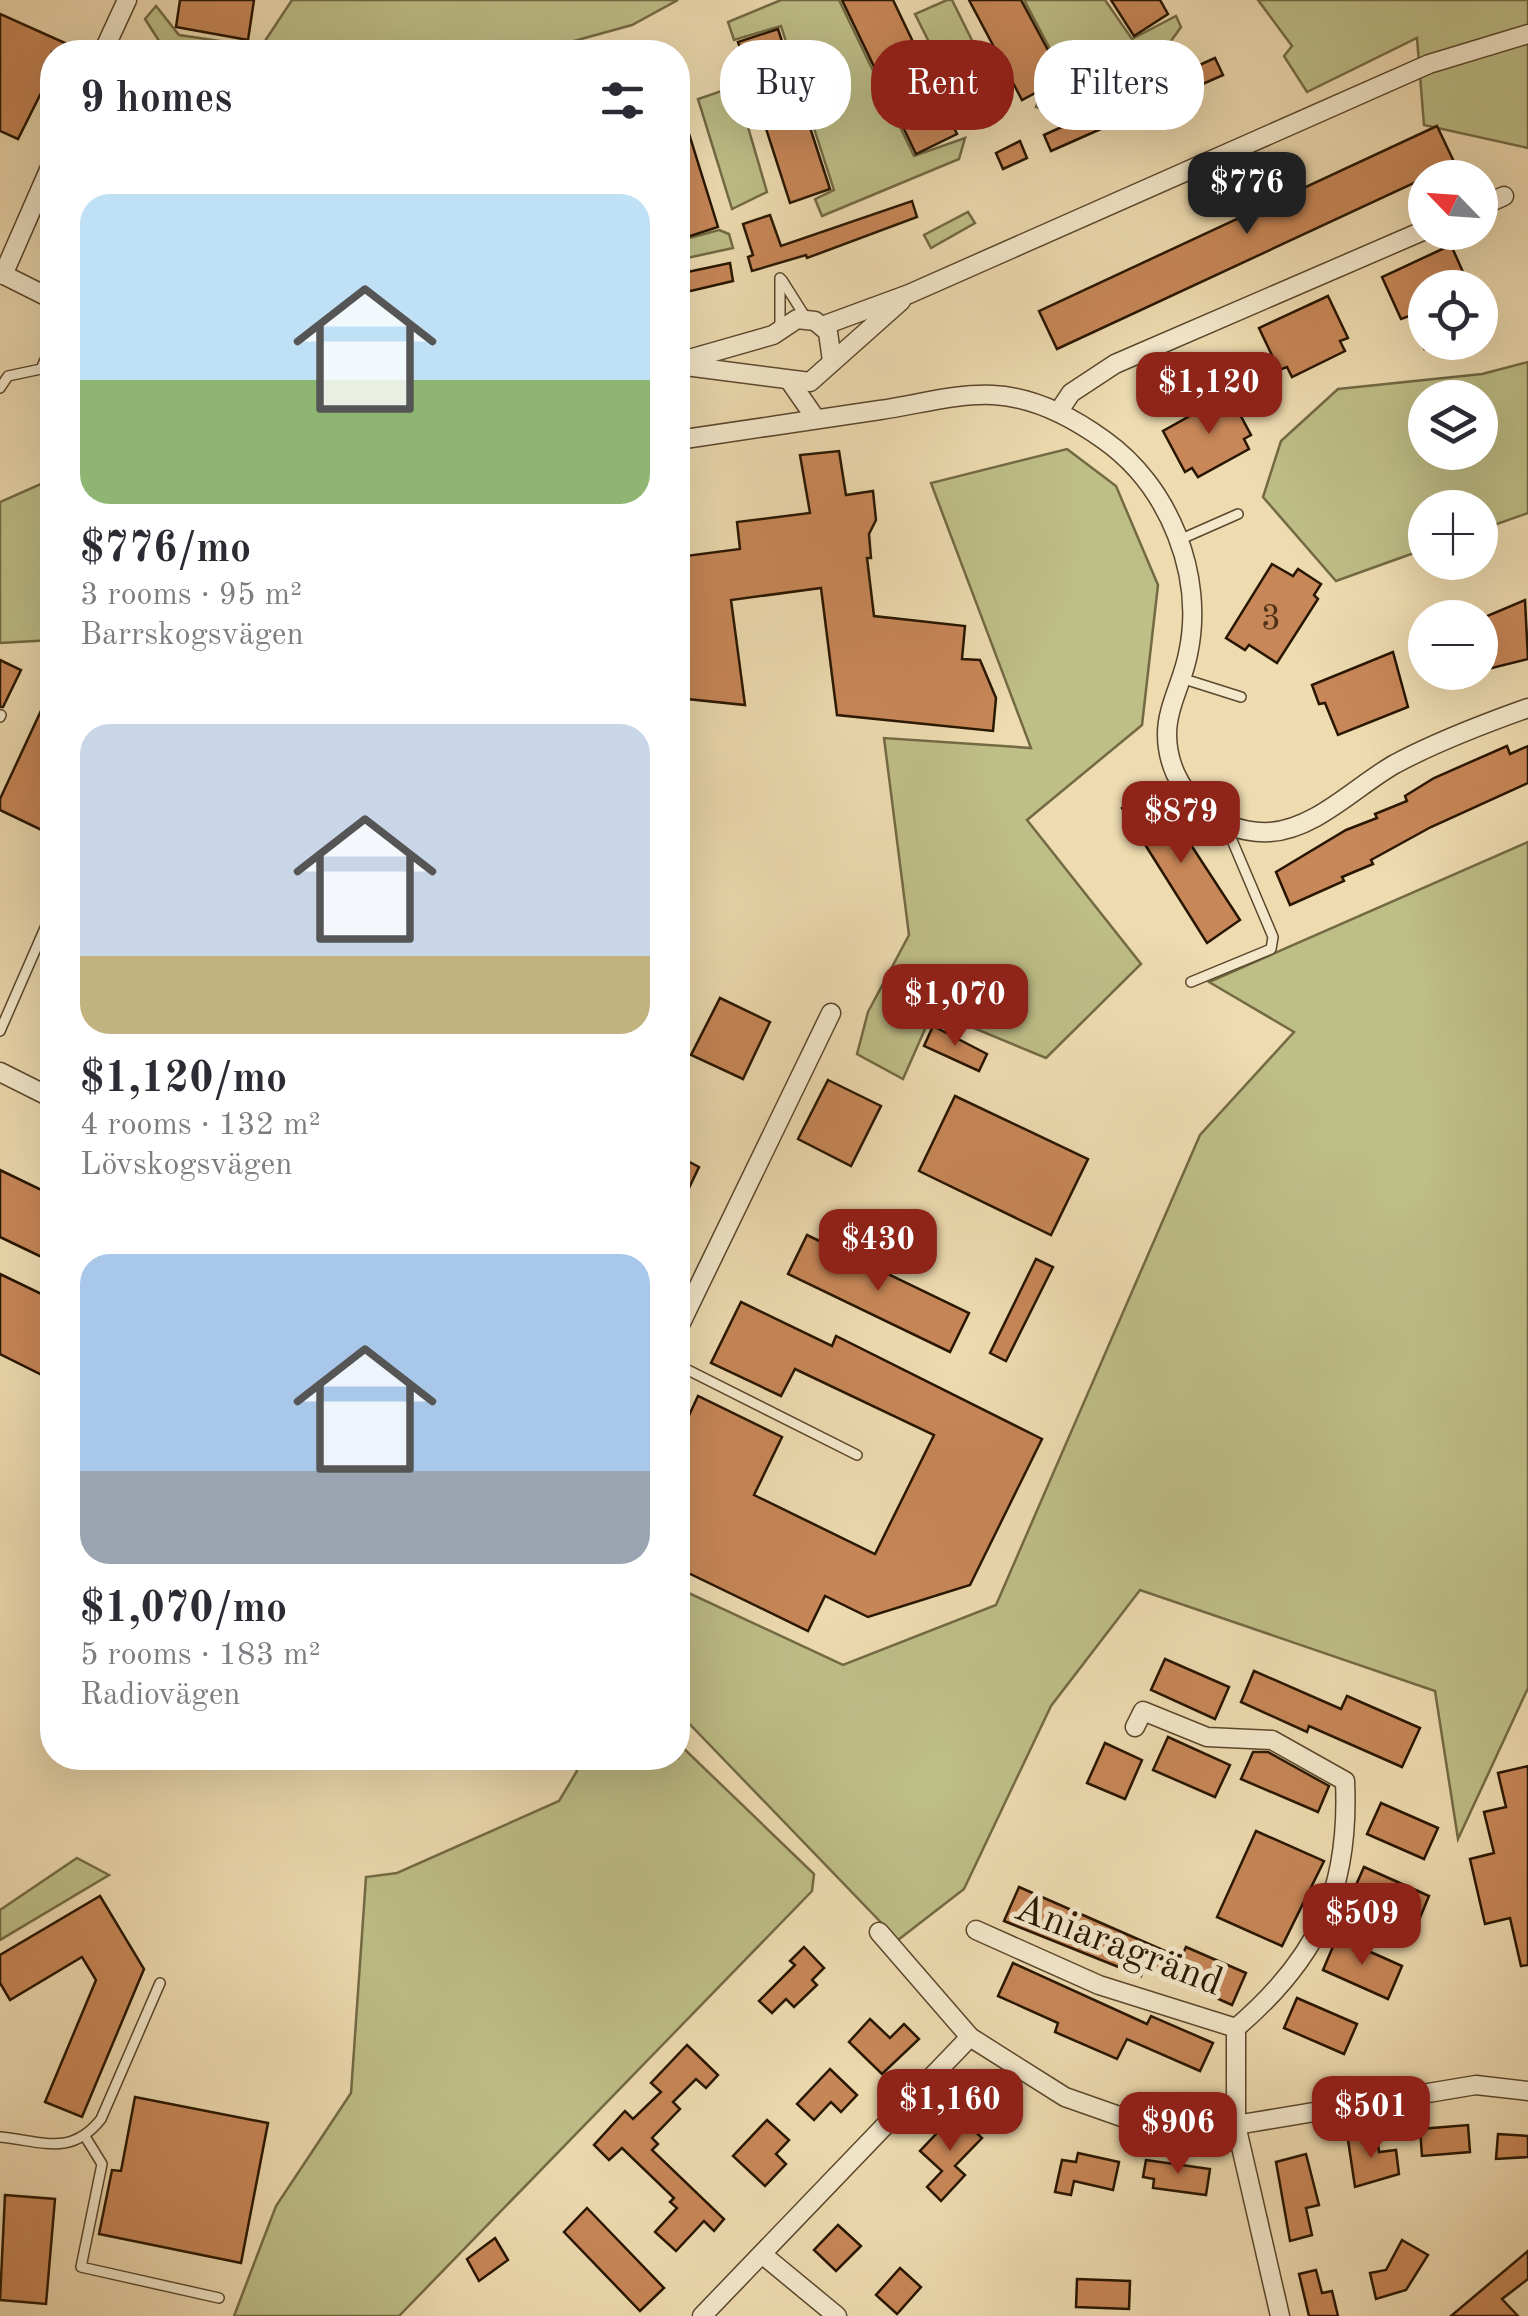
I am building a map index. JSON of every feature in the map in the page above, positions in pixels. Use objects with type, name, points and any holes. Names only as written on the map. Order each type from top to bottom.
[{"type":"street","points":[[109,40],[127,0]]},
{"type":"street","points":[[690,360],[909,294],[1429,64],[1528,34]]},
{"type":"street","points":[[40,189],[1,274],[40,293]]},
{"type":"street","points":[[1498,199],[1504,196]]},
{"type":"street","points":[[1059,411],[1071,394],[1115,364],[1408,237]]},
{"type":"street","points":[[816,419],[820,377],[832,361],[909,294]]},
{"type":"street","points":[[814,322],[832,340],[832,361]]},
{"type":"street","points":[[777,331],[770,356],[816,419]]},
{"type":"street","points":[[690,365],[785,377],[820,377]]},
{"type":"street","points":[[690,438],[994,395],[1059,411],[1126,455],[1161,501],[1178,540],[1191,600],[1189,651],[1167,734],[1174,773],[1192,801],[1225,824],[1254,832],[1303,824],[1426,748],[1528,708]]},
{"type":"street","points":[[690,1304],[831,1013]]},
{"type":"street","points":[[0,1072],[40,1092]]},
{"type":"street","name":"Aniaragränd","points":[[1139,1719],[1207,1737],[1272,1740],[1345,1780],[1348,1838],[1328,1915],[1292,1971],[1236,2028],[1236,2125],[1280,2316]]},
{"type":"street","name":"Aniaragränd","points":[[976,1930],[1100,1986],[1236,2028]]},
{"type":"street","points":[[879,1932],[970,2038],[1065,2097],[1139,2123],[1236,2125],[1476,2085],[1528,2091]]},
{"type":"street","points":[[702,2316],[970,2038]]},
{"type":"street","points":[[763,2255],[837,2316]]},
{"type":"lane","points":[[777,331],[780,278],[814,322]]},
{"type":"lane","points":[[0,388],[8,376],[40,369]]},
{"type":"lane","points":[[1178,540],[1238,514]]},
{"type":"lane","points":[[1182,678],[1240,698]]},
{"type":"lane","points":[[1191,982],[1272,949],[1273,938],[1225,824]]},
{"type":"lane","points":[[0,1030],[40,939]]},
{"type":"lane","points":[[690,1371],[857,1455]]},
{"type":"lane","points":[[0,2138],[66,2145],[86,2138],[101,2120],[160,1983]]},
{"type":"lane","points":[[86,2138],[102,2164],[82,2267],[219,2298]]},
{"type":"green space","points":[[292,0],[678,0],[632,25],[578,40],[266,40]]},
{"type":"green space","points":[[781,0],[839,0],[871,67],[871,130],[902,130],[914,156],[965,138],[959,159],[822,216],[815,199],[834,190],[815,130],[851,130],[851,40],[786,40],[781,26],[734,40],[728,22]]},
{"type":"green space","points":[[952,0],[972,40],[928,40],[915,14]]},
{"type":"green space","points":[[1024,0],[1105,0],[1132,39],[1176,16],[1181,27],[1172,40],[1045,40]]},
{"type":"green space","points":[[1258,0],[1528,0],[1528,148],[1424,125],[1417,38],[1307,92],[1284,56],[1292,46]]},
{"type":"green space","points":[[156,6],[179,35],[213,40],[158,40],[145,19]]},
{"type":"green space","points":[[720,91],[720,130],[749,130],[767,192],[732,209],[698,99]]},
{"type":"green space","points":[[968,212],[975,223],[931,248],[924,235]]},
{"type":"green space","points":[[719,230],[729,234],[733,248],[690,257],[690,238]]},
{"type":"green space","points":[[1528,362],[1528,513],[1498,524],[1498,490],[1408,490],[1408,555],[1336,581],[1263,497],[1281,441],[1338,389],[1408,382],[1408,470],[1498,470],[1498,380],[1424,380],[1482,374]]},
{"type":"green space","points":[[1067,449],[1116,486],[1158,585],[1142,725],[1027,820],[1141,964],[1046,1058],[933,1011],[903,1079],[857,1054],[868,1012],[909,935],[884,738],[1031,748],[931,483]]},
{"type":"green space","points":[[40,484],[40,641],[0,643],[0,502]]},
{"type":"green space","points":[[1528,842],[1528,1688],[1458,1839],[1435,1691],[1140,1590],[1051,1706],[964,1889],[898,1940],[690,1724],[690,1594],[843,1665],[996,1605],[1200,1135],[1294,1032],[1209,982]]},
{"type":"green space","points":[[690,1755],[814,1874],[812,1891],[399,2316],[234,2316],[276,2206],[351,2093],[366,1877],[397,1873],[559,1801],[577,1771],[690,1770]]},
{"type":"green space","points":[[77,1858],[109,1875],[0,1940],[0,1910]]},
{"type":"building","points":[[180,0],[254,0],[248,40],[176,27]]},
{"type":"building","points":[[842,0],[893,0],[912,40],[871,40],[871,60]]},
{"type":"building","points":[[969,0],[1021,0],[1043,40],[1034,40],[1034,94],[1022,100],[1014,85],[1014,40],[990,40]]},
{"type":"building","points":[[1111,0],[1160,0],[1168,14],[1134,36]]},
{"type":"building","points":[[0,14],[58,40],[40,40],[40,95],[18,139],[0,131]]},
{"type":"building","points":[[778,29],[782,40],[744,40]]},
{"type":"building","points":[[1215,58],[1223,75],[1204,83],[1204,63]]},
{"type":"building","points":[[1437,126],[1453,160],[1408,160],[1408,186],[1057,349],[1039,311]]},
{"type":"building","points":[[766,130],[811,130],[830,189],[790,203]]},
{"type":"building","points":[[904,130],[955,130],[957,134],[916,154]]},
{"type":"building","points":[[1055,130],[1099,130],[1051,151],[1044,135]]},
{"type":"building","points":[[690,137],[718,227],[690,236]]},
{"type":"building","points":[[1020,141],[1027,158],[1003,169],[996,153]]},
{"type":"building","points":[[912,201],[917,217],[807,258],[806,255],[752,271],[748,257],[753,255],[743,224],[770,215],[781,246]]},
{"type":"building","points":[[1440,250],[1453,250],[1462,270],[1408,270],[1408,316],[1401,319],[1382,277]]},
{"type":"building","points":[[730,263],[733,281],[690,291],[690,271]]},
{"type":"building","points":[[1328,296],[1348,338],[1340,341],[1345,351],[1292,377],[1287,367],[1279,370],[1259,328]]},
{"type":"building","points":[[1229,394],[1251,435],[1244,439],[1249,449],[1198,477],[1192,468],[1185,472],[1163,431]]},
{"type":"building","points":[[839,451],[846,495],[873,491],[876,520],[869,534],[871,558],[867,558],[874,616],[965,626],[962,659],[980,660],[996,698],[993,731],[837,715],[821,588],[731,600],[745,705],[690,699],[690,555],[740,549],[737,522],[810,513],[800,455]]},
{"type":"building","points":[[1272,564],[1293,576],[1298,569],[1321,584],[1314,595],[1318,599],[1277,663],[1249,645],[1245,650],[1226,638]]},
{"type":"building","points":[[1525,600],[1528,659],[1498,666],[1498,611]]},
{"type":"building","points":[[1393,652],[1408,707],[1338,735],[1325,703],[1319,704],[1312,685]]},
{"type":"building","points":[[0,660],[21,670],[3,707],[0,707]]},
{"type":"building","points":[[40,713],[40,829],[0,810],[0,799]]},
{"type":"building","points":[[1507,746],[1510,754],[1528,746],[1528,783],[1431,827],[1371,860],[1373,864],[1342,877],[1344,881],[1290,905],[1276,872],[1346,830],[1377,818],[1375,814],[1407,801],[1405,796],[1434,778]]},
{"type":"building","points":[[1147,789],[1154,801],[1159,796],[1240,920],[1207,943],[1122,808]]},
{"type":"building","points":[[720,998],[770,1022],[743,1079],[691,1055]]},
{"type":"building","points":[[933,1026],[987,1054],[979,1071],[924,1046]]},
{"type":"building","points":[[828,1080],[881,1106],[851,1166],[798,1139]]},
{"type":"building","points":[[955,1096],[1088,1159],[1051,1235],[919,1171]]},
{"type":"building","points":[[690,1162],[699,1167],[690,1186]]},
{"type":"building","points":[[0,1170],[40,1189],[40,1256],[0,1237]]},
{"type":"building","points":[[807,1235],[969,1313],[950,1352],[788,1274]]},
{"type":"building","points":[[1036,1259],[1053,1267],[1006,1361],[990,1353]]},
{"type":"building","points":[[0,1274],[40,1293],[40,1374],[0,1354]]},
{"type":"building","points":[[741,1302],[832,1346],[836,1336],[1042,1439],[970,1585],[868,1617],[825,1596],[808,1631],[690,1574],[690,1413],[698,1396],[782,1437],[754,1495],[875,1554],[934,1435],[795,1369],[781,1396],[711,1363]]},
{"type":"building","points":[[1165,1659],[1229,1687],[1215,1719],[1151,1690]]},
{"type":"building","points":[[1254,1671],[1341,1709],[1347,1696],[1420,1728],[1402,1767],[1309,1726],[1307,1732],[1241,1702]]},
{"type":"building","points":[[1168,1737],[1230,1765],[1215,1797],[1153,1770]]},
{"type":"building","points":[[1105,1743],[1142,1760],[1125,1799],[1087,1783]]},
{"type":"building","points":[[1253,1752],[1268,1752],[1329,1786],[1318,1812],[1241,1779]]},
{"type":"building","points":[[1528,1766],[1528,1965],[1521,1966],[1510,1918],[1485,1924],[1470,1859],[1494,1853],[1484,1812],[1506,1807],[1498,1773]]},
{"type":"building","points":[[1381,1803],[1438,1828],[1424,1859],[1367,1834]]},
{"type":"building","points":[[1256,1831],[1324,1861],[1282,1946],[1217,1917]]},
{"type":"building","points":[[1364,1867],[1429,1896],[1414,1932],[1348,1903]]},
{"type":"building","points":[[1019,1887],[1181,1958],[1186,1947],[1246,1973],[1232,2005],[1145,1966],[1141,1976],[1004,1921]]},
{"type":"building","points":[[100,1896],[144,1969],[82,2117],[45,2102],[96,1980],[82,1957],[10,2000],[0,1983],[0,1955]]},
{"type":"building","points":[[1337,1937],[1402,1966],[1388,1999],[1323,1970]]},
{"type":"building","points":[[804,1947],[824,1968],[812,1980],[817,1985],[794,2007],[786,1999],[772,2013],[759,2001],[795,1965],[790,1961]]},
{"type":"building","points":[[1013,1963],[1147,2024],[1151,2016],[1213,2043],[1200,2071],[1127,2039],[1117,2059],[1055,2032],[1058,2023],[998,1996]]},
{"type":"building","points":[[1297,1998],[1357,2024],[1344,2054],[1284,2028]]},
{"type":"building","points":[[870,2019],[890,2038],[904,2024],[919,2039],[882,2074],[849,2042]]},
{"type":"building","points":[[687,2045],[718,2075],[706,2088],[696,2079],[673,2102],[680,2109],[652,2138],[658,2144],[652,2150],[724,2219],[714,2231],[704,2221],[676,2251],[655,2232],[677,2208],[670,2202],[674,2198],[622,2148],[609,2160],[594,2145],[625,2111],[633,2119],[661,2092],[651,2083]]},
{"type":"building","points":[[830,2069],[857,2095],[841,2112],[831,2102],[814,2120],[797,2104]]},
{"type":"building","points":[[135,2097],[268,2123],[241,2263],[99,2234],[112,2170],[121,2171]]},
{"type":"building","points":[[956,2113],[982,2138],[955,2166],[965,2175],[941,2201],[927,2187],[942,2171],[920,2151]]},
{"type":"building","points":[[767,2120],[789,2140],[776,2154],[786,2164],[765,2186],[733,2156]]},
{"type":"building","points":[[1468,2125],[1470,2152],[1422,2156],[1420,2129]]},
{"type":"building","points":[[1498,2134],[1528,2136],[1528,2157],[1496,2159]]},
{"type":"building","points":[[1377,2136],[1379,2152],[1396,2150],[1399,2174],[1355,2187],[1348,2140]]},
{"type":"building","points":[[1078,2153],[1119,2162],[1113,2190],[1074,2181],[1071,2195],[1055,2192],[1062,2160],[1076,2162]]},
{"type":"building","points":[[1306,2154],[1319,2205],[1306,2208],[1312,2235],[1290,2241],[1276,2162]]},
{"type":"building","points":[[1146,2160],[1210,2169],[1206,2195],[1153,2188],[1154,2179],[1143,2177]]},
{"type":"building","points":[[5,2195],[55,2199],[46,2304],[0,2300]]},
{"type":"building","points":[[587,2208],[664,2288],[640,2311],[564,2232]]},
{"type":"building","points":[[838,2225],[861,2246],[836,2271],[814,2250]]},
{"type":"building","points":[[495,2238],[508,2260],[479,2281],[467,2259]]},
{"type":"building","points":[[1402,2240],[1428,2255],[1406,2290],[1376,2299],[1370,2273],[1386,2270]]},
{"type":"building","points":[[1528,2251],[1528,2279],[1502,2299],[1518,2316],[1451,2316]]},
{"type":"building","points":[[900,2268],[921,2287],[897,2314],[876,2295]]},
{"type":"building","points":[[1316,2270],[1322,2293],[1332,2291],[1338,2316],[1309,2316],[1299,2274]]},
{"type":"building","points":[[1077,2279],[1130,2281],[1129,2309],[1076,2307]]}]
